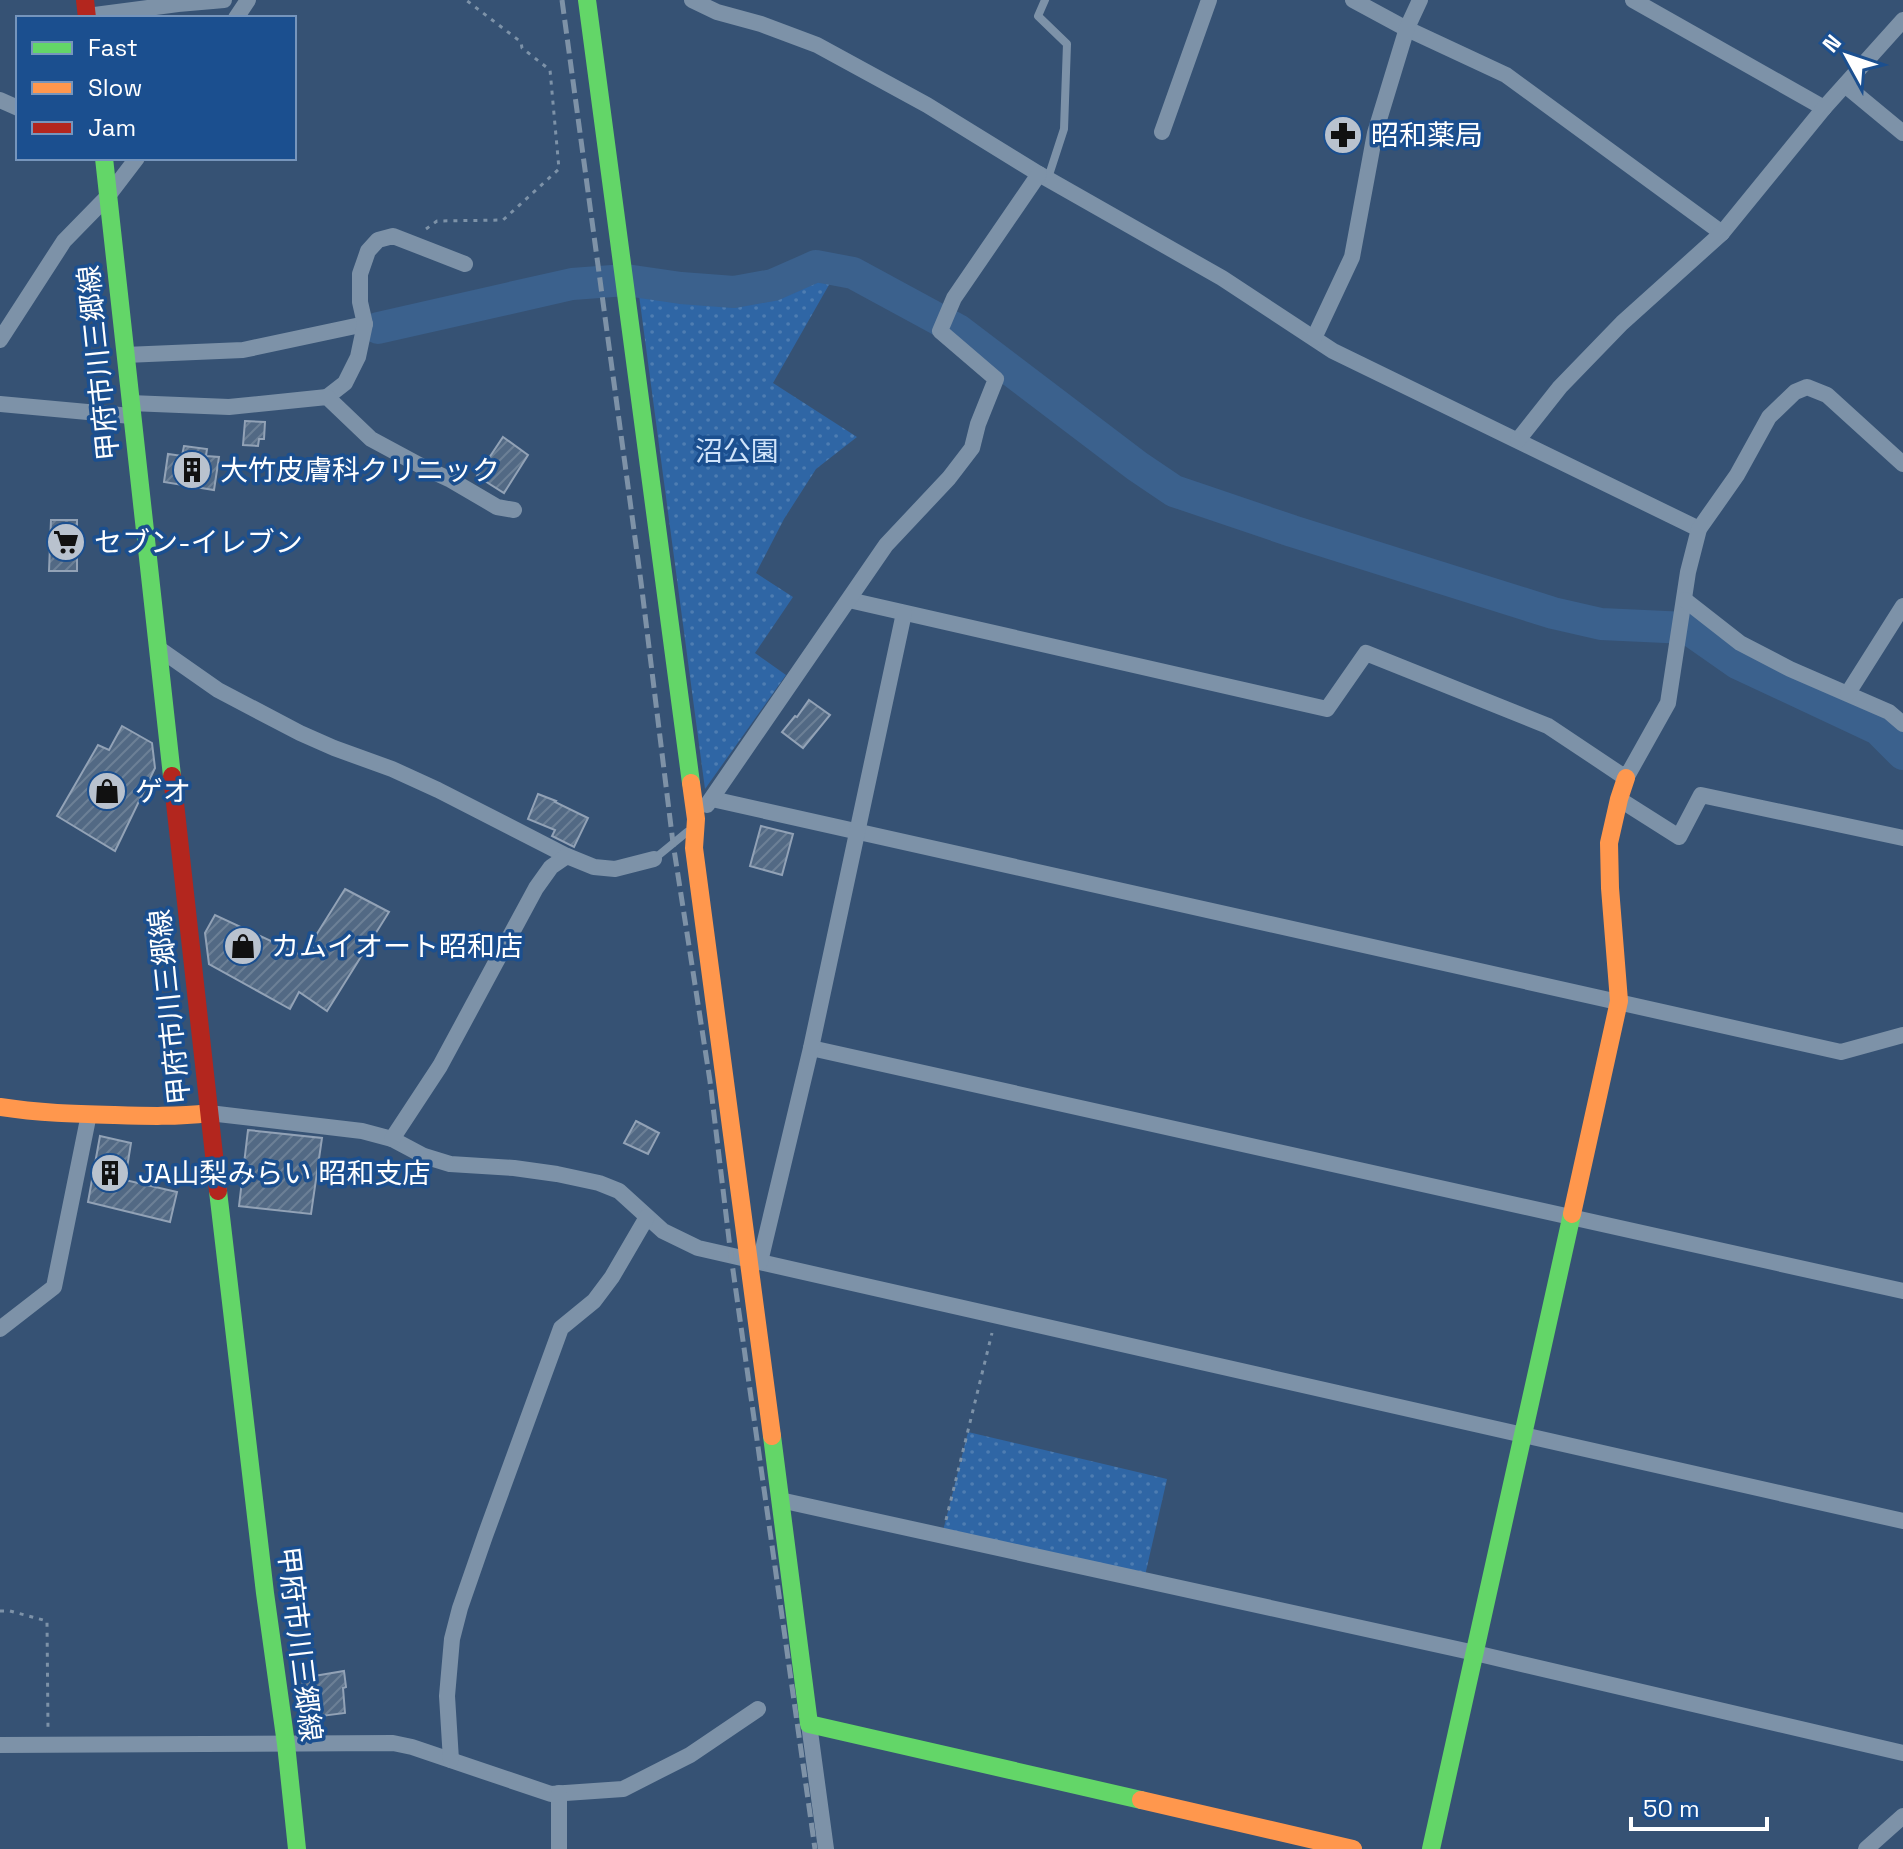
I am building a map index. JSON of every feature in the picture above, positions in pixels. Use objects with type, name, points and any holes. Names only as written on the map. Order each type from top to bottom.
[{"type":"street","points":[[86,11],[224,0]]},
{"type":"street","points":[[587,0],[627,294],[694,848],[755,1261],[780,1500],[826,1849]]},
{"type":"street","points":[[692,0],[717,12],[817,45],[927,105],[1043,176],[1222,278],[1333,351],[1699,529]]},
{"type":"street","points":[[1162,132],[1209,0]]},
{"type":"street","points":[[1353,0],[1506,75],[1722,233]]},
{"type":"street","points":[[1314,338],[1352,257],[1375,133],[1407,28],[1420,0]]},
{"type":"street","points":[[1633,0],[1653,5],[1824,108]]},
{"type":"street","points":[[1518,440],[1580,365],[1722,233],[1824,108],[1903,20]]},
{"type":"street","points":[[1845,85],[1903,133]]},
{"type":"street","name":"甲府市川三郷線","points":[[104,160],[209,1113],[297,1849]]},
{"type":"street","points":[[0,340],[64,241],[108,196],[135,160]]},
{"type":"street","points":[[692,826],[886,545],[949,478],[972,448],[996,379],[940,331],[954,298],[1043,176]]},
{"type":"street","points":[[0,404],[131,410],[229,407],[327,397],[345,383],[358,357],[365,324],[360,302],[360,274],[368,251],[378,240],[393,236],[465,264]]},
{"type":"street","points":[[125,355],[243,350],[365,324]]},
{"type":"street","points":[[1431,1849],[1619,1001],[1609,843],[1626,778],[1668,703],[1688,572],[1699,529],[1737,475],[1769,417],[1795,392],[1807,387],[1827,395],[1903,464]]},
{"type":"street","points":[[327,397],[371,439],[497,507],[514,510]]},
{"type":"street","points":[[849,600],[1327,709],[1366,653],[1548,726],[1626,778]]},
{"type":"street","points":[[1685,601],[1740,643],[1790,669],[1889,712],[1903,724]]},
{"type":"street","points":[[1848,693],[1903,606]]},
{"type":"street","points":[[755,1261],[811,1048],[904,613]]},
{"type":"street","points":[[158,648],[218,690],[300,733],[438,790],[567,856],[594,867],[615,869],[654,859]]},
{"type":"street","points":[[1619,799],[1679,837],[1701,795],[1903,838]]},
{"type":"street","points":[[712,799],[1841,1052],[1903,1035]]},
{"type":"street","points":[[392,1139],[440,1066],[536,888],[551,867],[567,856]]},
{"type":"street","points":[[811,1048],[1903,1291]]},
{"type":"street","points":[[0,1107],[89,1114],[188,1116],[209,1113],[362,1131],[392,1139],[424,1156],[450,1164],[514,1168],[599,1183],[619,1191],[663,1231],[698,1248],[1903,1521]]},
{"type":"street","points":[[0,1329],[54,1287],[89,1114]]},
{"type":"street","points":[[451,1760],[447,1696],[452,1639],[485,1536],[561,1328],[594,1301],[612,1277],[647,1217]]},
{"type":"street","points":[[780,1500],[1475,1653],[1903,1753]]},
{"type":"street","points":[[0,1745],[393,1743],[551,1794],[623,1789],[690,1755],[758,1709]]},
{"type":"street","points":[[809,1724],[1353,1849]]},
{"type":"street","points":[[559,1793],[559,1849]]},
{"type":"street","points":[[1866,1849],[1903,1816]]},
{"type":"lane","points":[[1043,176],[1064,129],[1067,44],[1038,16],[1045,0]]},
{"type":"lane","points":[[654,859],[692,826]]},
{"type":"path","points":[[406,241],[437,221],[503,220],[559,169],[550,70],[522,48],[521,42],[466,0]]},
{"type":"path","points":[[942,1535],[997,1315]]},
{"type":"path","points":[[0,1611],[47,1621],[48,1745]]},
{"type":"green space","name":"沼公園","points":[[815,281],[830,283],[773,383],[857,437],[816,469],[784,519],[756,573],[793,597],[755,653],[786,675],[705,789],[639,295],[727,305],[777,296]]},
{"type":"green space","points":[[968,1432],[1167,1479],[1144,1580],[942,1535]]},
{"type":"building","points":[[245,421],[265,422],[264,439],[259,439],[258,446],[243,445]]},
{"type":"building","points":[[503,437],[528,455],[504,493],[477,476]]},
{"type":"building","name":"大竹皮膚科クリニック","points":[[184,446],[207,449],[206,456],[219,457],[214,490],[164,482],[168,454],[182,456]]},
{"type":"building","points":[[51,520],[77,520],[77,571],[49,571]]},
{"type":"building","points":[[809,700],[830,715],[803,748],[782,732]]},
{"type":"building","points":[[122,726],[152,743],[155,768],[115,851],[57,816],[98,745],[109,750]]},
{"type":"building","points":[[538,794],[588,818],[574,847],[552,836],[555,830],[528,819]]},
{"type":"building","points":[[761,826],[793,834],[782,875],[750,866]]},
{"type":"building","name":"カムイオート昭和店","points":[[345,889],[389,912],[327,1011],[299,992],[290,1009],[209,964],[205,933],[215,915],[303,956]]},
{"type":"building","points":[[636,1121],[659,1133],[648,1154],[624,1143]]},
{"type":"building","points":[[248,1130],[322,1138],[311,1214],[239,1206]]},
{"type":"building","points":[[100,1136],[131,1143],[125,1180],[177,1192],[170,1222],[88,1202]]},
{"type":"building","points":[[344,1671],[345,1713],[306,1718],[302,1678]]},
{"type":"waterway","points":[[378,328],[572,284],[626,280],[734,292],[773,285],[816,266],[853,273],[958,330],[1174,491],[1553,613],[1601,624],[1687,628],[1737,663],[1878,729],[1903,754]]},
{"type":"railway","points":[[562,0],[673,843],[710,1081],[731,1256],[815,1849]]},
{"type":"traffic: fast","points":[[587,0],[691,783]]},
{"type":"traffic: fast","points":[[104,160],[172,776]]},
{"type":"traffic: fast","points":[[218,1191],[297,1849]]},
{"type":"traffic: fast","points":[[1431,1849],[1572,1214]]},
{"type":"traffic: fast","points":[[772,1436],[809,1724],[1141,1800]]},
{"type":"traffic: slow","points":[[1572,1214],[1619,1001],[1609,843],[1626,778]]},
{"type":"traffic: slow","points":[[691,783],[696,819],[694,848],[772,1436]]},
{"type":"traffic: slow","points":[[0,1107],[100,1115],[209,1113]]},
{"type":"traffic: slow","points":[[1141,1800],[1353,1849]]},
{"type":"traffic: jam","points":[[85,0],[87,16]]},
{"type":"traffic: jam","points":[[172,776],[218,1191]]},
{"type":"place","name":"昭和薬局","points":[[1343,135]]},
{"type":"place","name":"大竹皮膚科クリニック","points":[[192,470]]},
{"type":"place","name":"セブン-イレブン","points":[[66,542]]},
{"type":"place","name":"ゲオ","points":[[107,791]]},
{"type":"place","name":"カムイオート昭和店","points":[[243,946]]},
{"type":"place","name":"JA山梨みらい 昭和支店","points":[[110,1173]]}]
